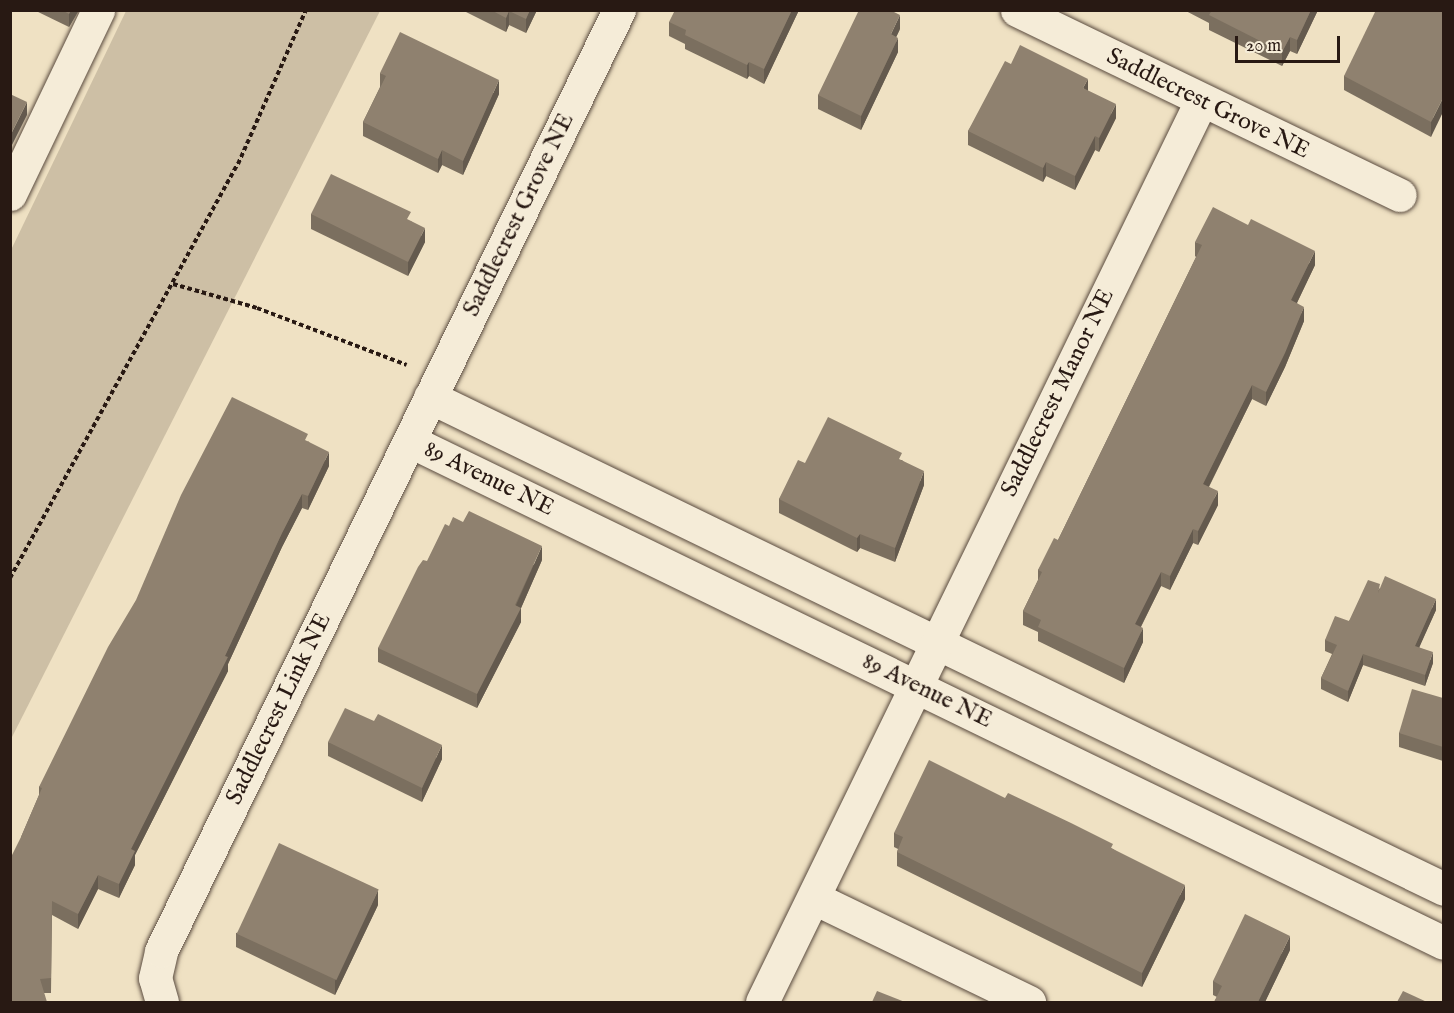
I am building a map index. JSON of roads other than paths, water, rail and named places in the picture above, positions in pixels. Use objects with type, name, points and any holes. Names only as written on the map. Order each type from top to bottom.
[{"type":"street","points":[[10,194],[98,10]]},
{"type":"street","name":"Saddlecrest Grove NE","points":[[425,408],[619,10]]},
{"type":"street","name":"Saddlecrest Grove NE","points":[[1017,10],[1201,101],[1400,195]]},
{"type":"street","name":"Saddlecrest Manor NE","points":[[762,1002],[814,898],[914,685],[1201,101]]},
{"type":"street","name":"89 Avenue NE","points":[[425,408],[935,643],[1443,889]]},
{"type":"street","name":"89 Avenue NE","points":[[425,408],[914,685],[1443,942]]},
{"type":"street","name":"Saddlecrest Link NE","points":[[162,1002],[155,978],[161,951],[425,408]]},
{"type":"street","points":[[814,898],[1029,1002]]}]
